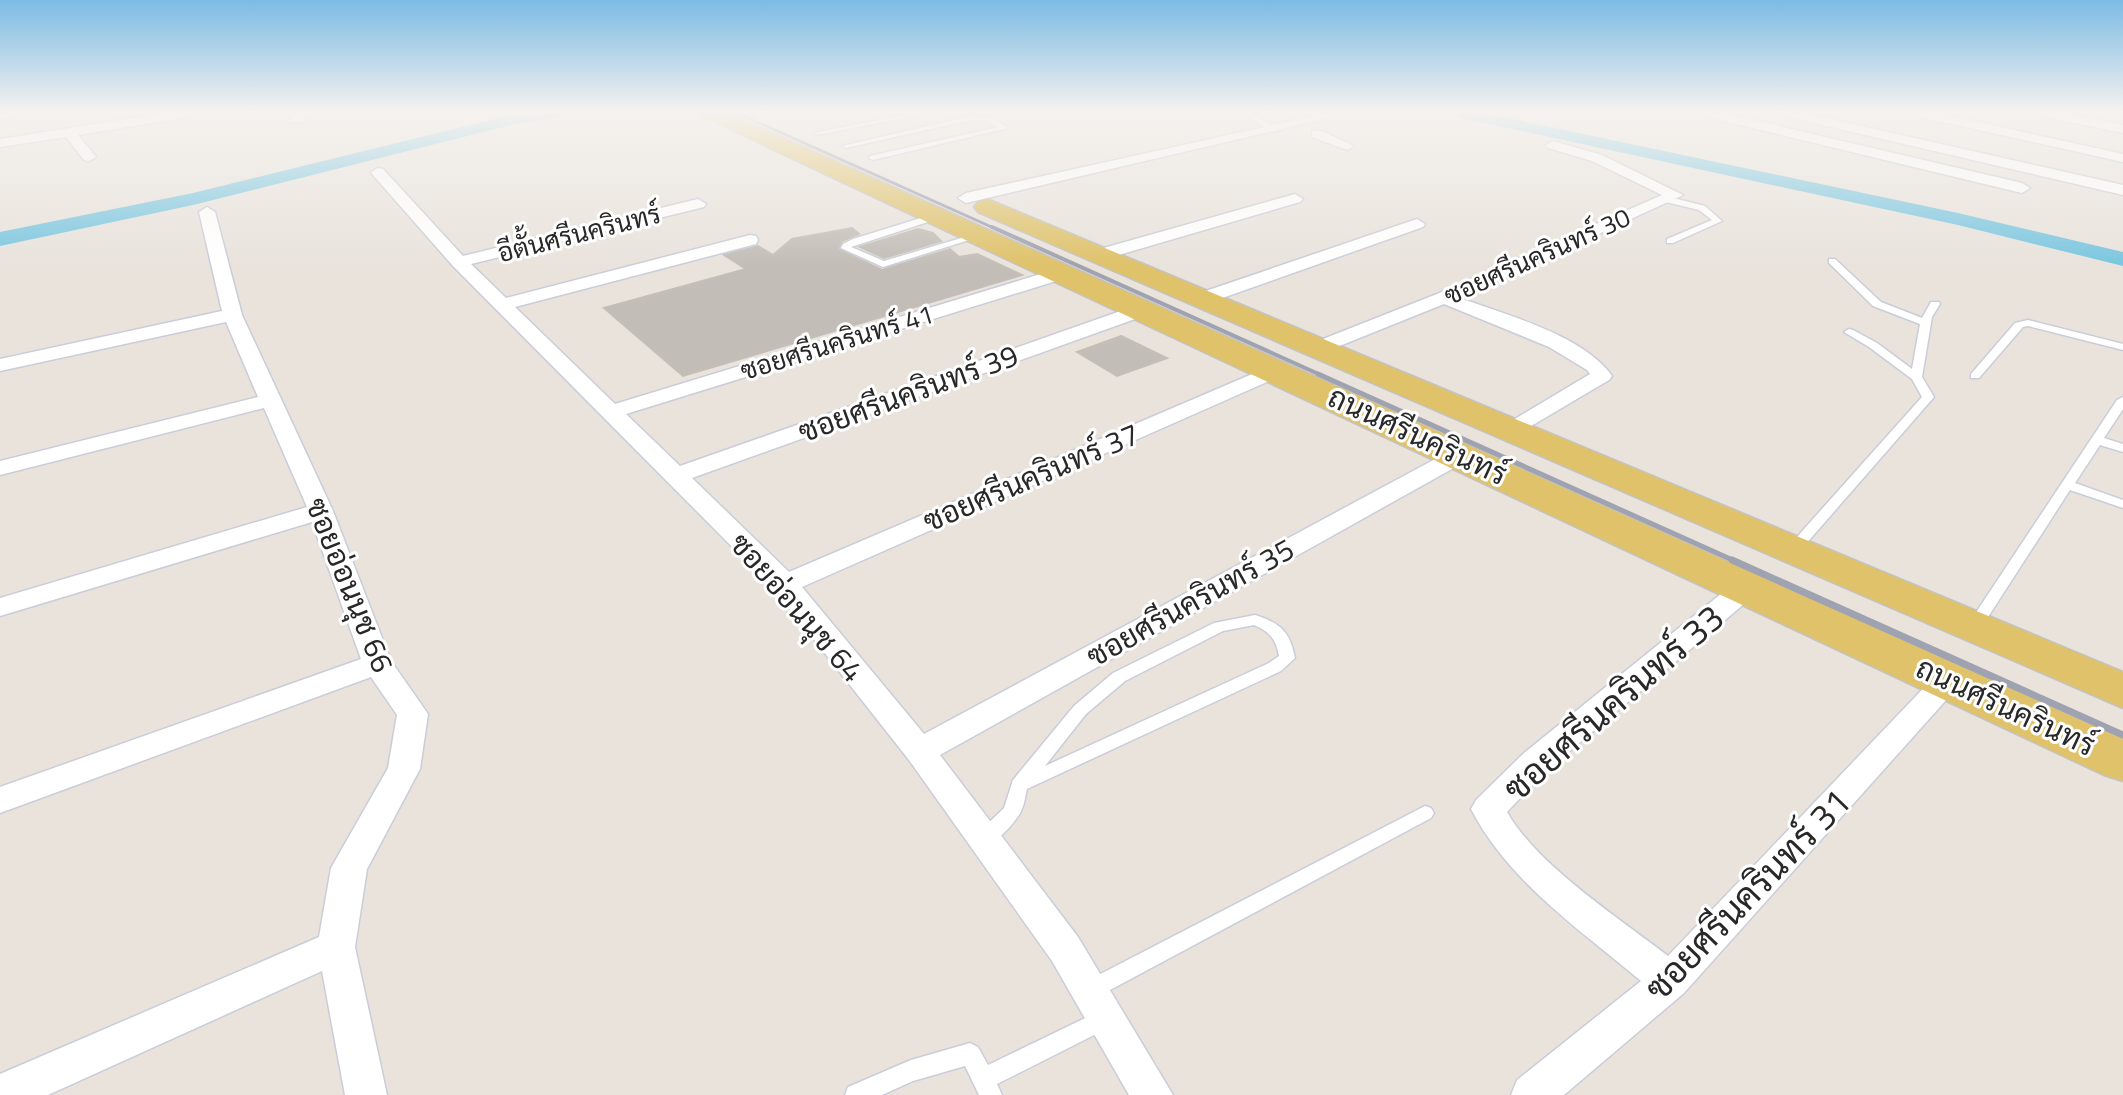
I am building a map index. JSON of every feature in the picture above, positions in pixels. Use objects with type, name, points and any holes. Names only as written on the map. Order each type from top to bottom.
[{"type":"main road","name":"ถนนศรีนครินทร์","points":[[842,164],[952,207],[1099,255],[1204,298],[2111,685]]},
{"type":"main road","name":"ถนนศรีนครินทร์","points":[[877,164],[952,207],[981,235],[2123,761]]},
{"type":"main road","points":[[2074,738],[2111,685]]},
{"type":"street","points":[[952,207],[1130,164]]},
{"type":"street","name":"ซอยศรีนครินทร์ 30","points":[[1320,347],[1444,298],[1675,195],[1610,164]]},
{"type":"street","points":[[1922,164],[2022,188]]},
{"type":"street","points":[[2010,164],[2123,190]]},
{"type":"street","name":"ซอยอ่อนนุช 64","points":[[378,172],[459,262],[785,584],[920,752],[1065,949],[1152,1095]]},
{"type":"street","points":[[1099,255],[1295,199]]},
{"type":"street","name":"อีตั้นศรีนครินทร์","points":[[459,262],[698,204]]},
{"type":"street","name":"ซอยอ่อนนุช 66","points":[[207,212],[232,315],[321,511],[377,664],[413,714],[404,769],[349,868],[336,947],[366,1095]]},
{"type":"street","points":[[1204,298],[1417,224]]},
{"type":"street","points":[[503,304],[750,240]]},
{"type":"street","name":"ซอยศรีนครินทร์ 41","points":[[611,412],[1063,273]]},
{"type":"street","points":[[1444,298],[1580,354],[1600,370],[1602,376],[1511,431]]},
{"type":"street","name":"ซอยศรีนครินทร์ 39","points":[[675,476],[1142,310]]},
{"type":"street","points":[[0,365],[232,315]]},
{"type":"street","name":"ซอยศรีนครินทร์ 37","points":[[785,584],[1278,370]]},
{"type":"street","points":[[0,468],[271,400]]},
{"type":"street","name":"ซอยศรีนครินทร์ 35","points":[[920,752],[962,726],[1460,455]]},
{"type":"street","points":[[0,607],[321,511]]},
{"type":"street","name":"ซอยศรีนครินทร์ 33","points":[[1670,981],[1526,862],[1493,824],[1488,809],[1535,762],[1747,587]]},
{"type":"street","points":[[0,800],[377,664]]},
{"type":"street","name":"ซอยศรีนครินทร์ 31","points":[[1532,1095],[1670,981],[1949,680]]},
{"type":"street","points":[[0,1095],[336,947]]},
{"type":"lane","points":[[1665,199],[1702,208],[1718,221],[1670,241]]},
{"type":"lane","points":[[952,207],[856,241],[846,248],[883,264],[981,235]]},
{"type":"lane","points":[[1832,261],[1877,304],[1926,323]]},
{"type":"lane","points":[[1916,377],[1926,323],[1935,304]]},
{"type":"lane","points":[[1975,376],[2019,325],[2028,323],[2123,347]]},
{"type":"lane","points":[[1793,550],[1928,397],[1916,377],[1873,345],[1849,332]]},
{"type":"lane","points":[[1974,627],[2070,486],[2123,400]]},
{"type":"lane","points":[[2098,440],[2123,448]]},
{"type":"lane","points":[[2070,486],[2123,504]]},
{"type":"lane","points":[[984,839],[1012,811],[1019,785],[1080,710],[1119,677],[1219,627],[1255,620],[1270,626],[1284,640],[1287,658],[1275,667],[1019,785]]},
{"type":"lane","points":[[1090,990],[1425,813]]},
{"type":"lane","points":[[856,1095],[911,1071],[970,1054],[987,1087],[1106,1018]]},
{"type":"building","points":[[852,228],[859,234],[842,241],[838,249],[882,270],[950,249],[959,257],[977,254],[1022,275],[683,376],[604,308],[746,269],[724,255],[758,246],[773,255],[792,239]]},
{"type":"building","points":[[918,229],[933,233],[941,241],[884,258],[860,247]]},
{"type":"building","points":[[1121,336],[1167,358],[1117,376],[1077,352]]},
{"type":"waterway","points":[[0,239],[193,199],[333,164]]},
{"type":"waterway","points":[[1701,164],[1958,219],[2123,259]]},
{"type":"railway","points":[[851,164],[996,229]]},
{"type":"railway","points":[[992,227],[1323,376]]},
{"type":"railway","points":[[1318,374],[1737,562]]},
{"type":"railway","points":[[1732,560],[2123,735]]}]
